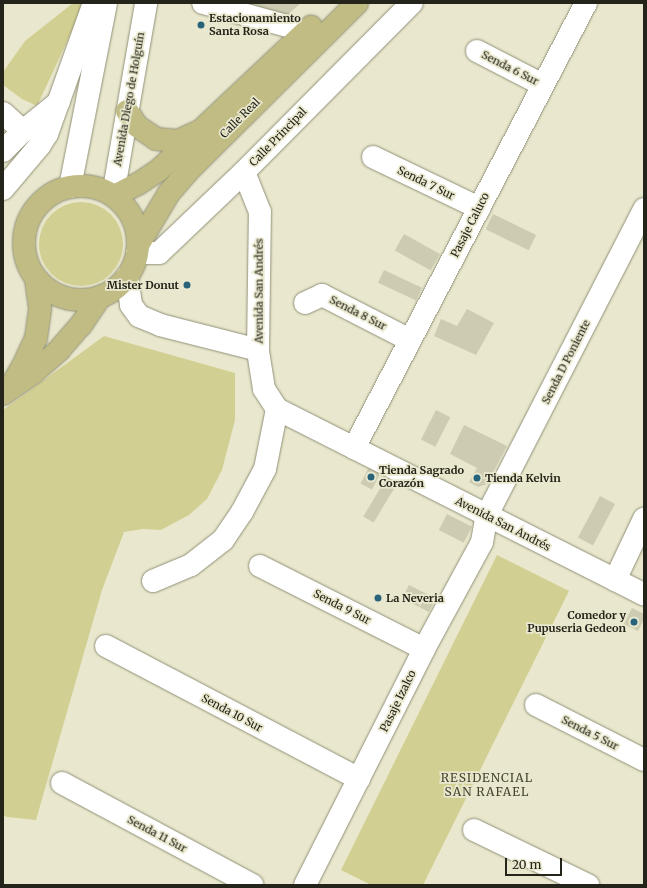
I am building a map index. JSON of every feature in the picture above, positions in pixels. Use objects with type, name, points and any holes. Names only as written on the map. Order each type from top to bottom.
[{"type":"main road","name":"Calle Real","points":[[113,195],[138,184],[159,170],[336,3]]},
{"type":"main road","name":"Calle Real","points":[[138,249],[169,193],[188,171],[357,3]]},
{"type":"main road","points":[[127,111],[137,126],[156,139],[178,141],[203,129]]},
{"type":"main road","points":[[5,393],[23,366],[36,338],[40,308],[36,278],[26,254],[26,227],[34,211],[43,201],[54,193],[70,187],[90,186],[113,195],[124,204],[132,217],[137,231],[138,249],[127,276],[115,288],[100,297],[83,300],[66,298],[50,290],[36,278]]},
{"type":"main road","points":[[5,393],[59,350],[81,325],[100,297]]},
{"type":"street","points":[[3,189],[40,145],[47,134],[94,3]]},
{"type":"street","points":[[70,187],[106,3]]},
{"type":"street","name":"Avenida Diego de Holguín","points":[[113,195],[146,3]]},
{"type":"street","points":[[203,3],[291,27],[302,35]]},
{"type":"street","name":"Calle Principal","points":[[138,249],[159,253],[244,172],[412,3]]},
{"type":"street","name":"Pasaje Caluco","points":[[354,448],[586,3]]},
{"type":"street","name":"Senda 6 Sur","points":[[477,51],[543,85]]},
{"type":"street","points":[[3,151],[23,130],[59,102]]},
{"type":"street","points":[[3,112],[23,130]]},
{"type":"street","name":"Senda 7 Sur","points":[[373,157],[478,208]]},
{"type":"street","name":"Avenida San Andrés","points":[[244,172],[260,212],[258,350],[264,389],[277,409],[644,594]]},
{"type":"street","name":"Senda D Poniente","points":[[487,515],[644,209]]},
{"type":"street","points":[[127,276],[131,305],[139,316],[160,325],[258,350]]},
{"type":"street","name":"Senda 8 Sur","points":[[305,303],[322,295],[410,340]]},
{"type":"street","points":[[153,581],[191,565],[223,540],[242,512],[265,469],[277,409]]},
{"type":"street","name":"Pasaje Izalco","points":[[305,885],[424,649],[482,542],[487,515]]},
{"type":"street","points":[[615,580],[644,519]]},
{"type":"street","name":"Senda 9 Sur","points":[[260,566],[424,649]]},
{"type":"street","name":"Senda 10 Sur","points":[[106,646],[359,780]]},
{"type":"street","name":"Senda 5 Sur","points":[[536,706],[644,760]]},
{"type":"street","name":"Senda 11 Sur","points":[[62,783],[252,885]]},
{"type":"street","points":[[474,830],[588,885]]},
{"type":"shaded area","points":[[73,3],[85,3],[37,106],[22,99],[3,85],[3,72],[25,41]]},
{"type":"shaded area","points":[[81,202],[97,205],[111,214],[120,228],[123,244],[120,260],[111,274],[97,283],[81,286],[65,283],[51,274],[42,260],[39,244],[42,228],[51,214],[65,205]]},
{"type":"shaded area","points":[[104,336],[235,373],[235,420],[222,470],[207,499],[189,515],[161,530],[143,529],[124,532],[102,590],[36,820],[7,817],[3,815],[3,410]]},
{"type":"shaded area","points":[[497,555],[569,591],[423,885],[371,885],[341,870]]},
{"type":"building","points":[[242,3],[301,3],[286,16]]},
{"type":"building","points":[[493,214],[536,235],[529,250],[486,229]]},
{"type":"building","points":[[404,234],[440,254],[431,270],[395,251]]},
{"type":"building","points":[[384,270],[422,288],[416,300],[378,283]]},
{"type":"building","points":[[467,309],[494,323],[476,355],[434,336],[441,319],[457,326]]},
{"type":"building","points":[[436,410],[450,417],[435,447],[421,439]]},
{"type":"building","points":[[464,425],[507,446],[487,484],[478,487],[469,482],[477,468],[450,454]]},
{"type":"building","name":"Tienda Sagrado Corazón","points":[[370,465],[382,471],[372,490],[360,484]]},
{"type":"building","points":[[387,477],[397,483],[374,523],[363,516]]},
{"type":"building","points":[[600,496],[615,504],[593,545],[578,537]]},
{"type":"building","points":[[447,514],[472,527],[464,543],[439,530]]},
{"type":"building","points":[[409,585],[436,599],[429,612],[402,598]]},
{"type":"building","name":"Comedor y Pupuseria Gedeon","points":[[632,608],[644,614],[644,619],[638,631],[624,624]]},
{"type":"place","name":"Estacionamiento Santa Rosa","points":[[201,25]]},
{"type":"place","name":"Mister Donut","points":[[187,285]]},
{"type":"place","name":"Tienda Sagrado Corazón","points":[[371,477]]},
{"type":"place","name":"Tienda Kelvin","points":[[477,478]]},
{"type":"place","name":"La Neveria","points":[[378,598]]},
{"type":"place","name":"Comedor y Pupuseria Gedeon","points":[[634,622]]},
{"type":"district","name":"RESIDENCIAL SAN RAFAEL","points":[[487,785]]}]
